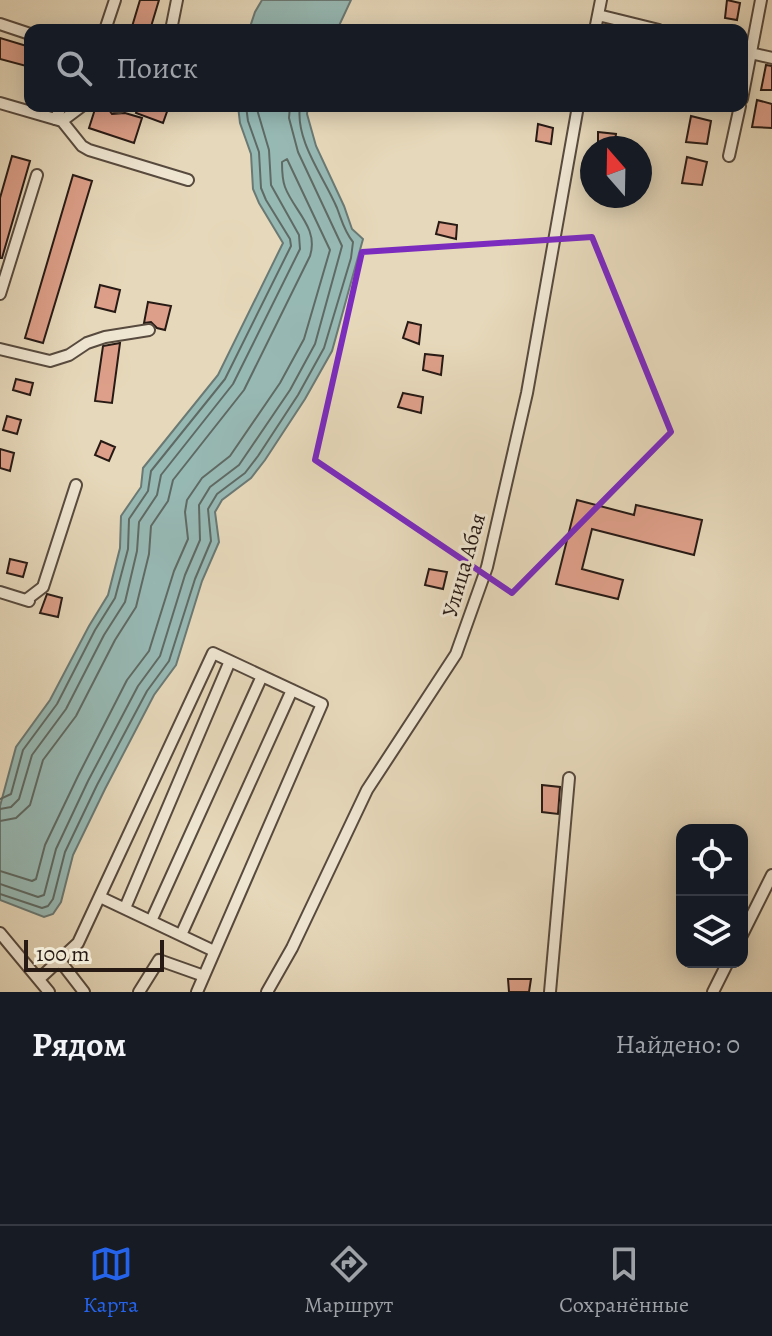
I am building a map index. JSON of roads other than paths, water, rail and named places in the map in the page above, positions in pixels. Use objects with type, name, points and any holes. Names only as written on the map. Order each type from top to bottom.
[{"type":"street","points":[[107,24],[115,0]]},
{"type":"street","points":[[172,24],[177,0]]},
{"type":"street","points":[[596,24],[601,0]]},
{"type":"street","points":[[748,48],[761,0]]},
{"type":"street","points":[[598,15],[635,24]]},
{"type":"street","points":[[0,24],[24,32]]},
{"type":"street","points":[[748,52],[772,58]]},
{"type":"street","points":[[0,103],[24,110]]},
{"type":"street","points":[[31,112],[58,120],[89,150],[188,180]]},
{"type":"street","points":[[58,120],[60,112]]},
{"type":"street","points":[[58,120],[72,112]]},
{"type":"street","name":"Улица Абая","points":[[267,992],[292,948],[367,790],[456,654],[487,567],[527,393],[577,112]]},
{"type":"street","points":[[729,156],[739,112]]},
{"type":"street","points":[[0,294],[37,175]]},
{"type":"street","points":[[1,353],[50,361],[105,337],[149,330]]},
{"type":"street","points":[[0,592],[28,601],[43,587],[76,485]]},
{"type":"street","points":[[39,979],[78,943],[213,653],[322,704],[197,992]]},
{"type":"street","points":[[125,908],[230,661]]},
{"type":"street","points":[[151,921],[262,676]]},
{"type":"street","points":[[181,935],[292,690]]},
{"type":"street","points":[[550,992],[569,778]]},
{"type":"street","points":[[748,923],[772,875]]},
{"type":"street","points":[[100,897],[214,951]]},
{"type":"street","points":[[0,933],[49,992]]},
{"type":"street","points":[[139,992],[159,960],[204,976]]},
{"type":"street","points":[[60,961],[84,992]]},
{"type":"street","points":[[713,992],[725,968]]},
{"type":"water","points":[[262,0],[351,0],[340,24],[251,24]]},
{"type":"water","points":[[239,112],[307,112],[316,146],[352,229],[363,239],[332,351],[265,460],[251,478],[222,500],[215,512],[219,542],[202,581],[176,665],[154,695],[105,789],[73,855],[61,902],[53,914],[44,917],[0,900],[0,806],[16,747],[50,700],[108,595],[120,548],[121,516],[141,487],[143,468],[218,375],[283,243],[253,189],[251,154]]}]
